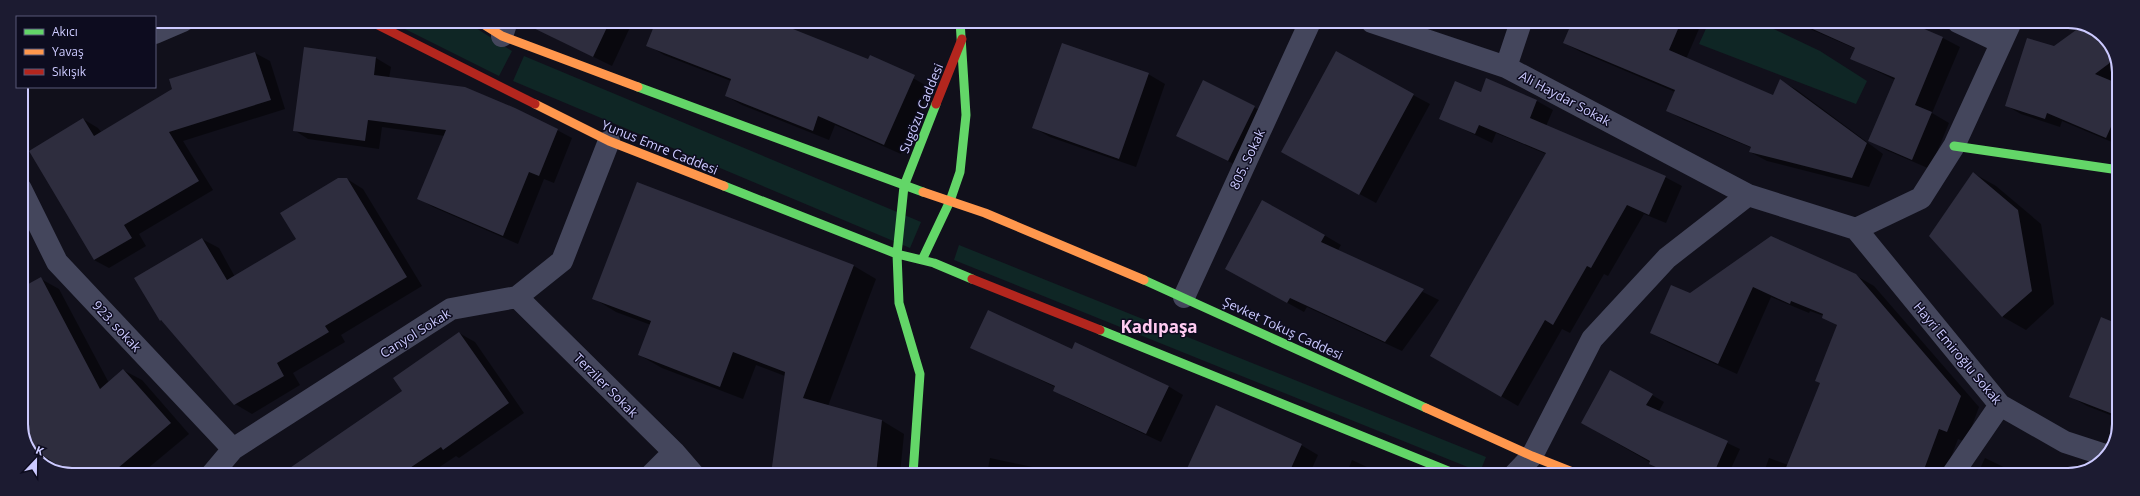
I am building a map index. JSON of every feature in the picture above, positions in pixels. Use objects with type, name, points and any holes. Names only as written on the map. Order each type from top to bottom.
[{"type":"main road","name":"Yunus Emre Caddesi","points":[[384,28],[609,141],[897,254],[922,260],[951,270],[1441,468]]},
{"type":"main road","points":[[922,260],[950,201],[960,172],[966,115],[961,28]]},
{"type":"main road","points":[[504,29],[904,186],[950,201]]},
{"type":"main road","name":"Sugözu Caddesi","points":[[913,468],[920,374],[900,303],[897,254],[904,186],[962,40]]},
{"type":"main road","points":[[1954,146],[2112,169]]},
{"type":"main road","name":"Şevket Tokuş Caddesi","points":[[950,201],[973,209],[1184,296],[1532,456],[1562,468]]},
{"type":"street","points":[[156,33],[167,28]]},
{"type":"street","name":"805. Sokak","points":[[1184,296],[1307,28]]},
{"type":"street","name":"Ali Haydar Sokak","points":[[1390,28],[1506,67],[1748,195],[1856,229]]},
{"type":"street","points":[[1506,67],[1518,28]]},
{"type":"street","points":[[1971,28],[2000,42]]},
{"type":"street","points":[[1856,229],[1921,198],[1954,146],[2000,42],[2008,28]]},
{"type":"street","name":"Canyol Sokak","points":[[217,468],[233,449],[451,309],[517,297],[562,261],[609,141]]},
{"type":"street","points":[[1521,468],[1532,456],[1592,338],[1667,258],[1748,195]]},
{"type":"street","name":"923. sokak","points":[[28,203],[57,262],[233,449]]},
{"type":"street","name":"Hayri Emiroğlu Sokak","points":[[1856,229],[2000,405],[2065,442],[2100,454]]},
{"type":"street","name":"Terziler Sokak","points":[[517,297],[674,452],[688,468]]},
{"type":"street","points":[[1957,468],[2000,405]]},
{"type":"street","points":[[658,468],[674,452]]},
{"type":"green space","points":[[403,28],[476,28],[512,51],[499,76]]},
{"type":"green space","points":[[1706,28],[1772,28],[1820,51],[1867,81],[1856,104],[1699,44]]},
{"type":"green space","points":[[524,56],[921,222],[910,248],[513,81]]},
{"type":"green space","points":[[959,245],[1486,457],[1482,468],[1470,468],[954,260]]},
{"type":"building","points":[[533,28],[607,28],[593,57]]},
{"type":"building","points":[[653,28],[790,28],[868,59],[870,55],[915,75],[884,145],[818,116],[813,131],[725,96],[731,79],[646,46]]},
{"type":"building","points":[[1569,28],[1678,28],[1669,50],[1773,95],[1780,79],[1867,143],[1852,178],[1749,152],[1751,147],[1666,111],[1675,90],[1563,43]]},
{"type":"building","points":[[1810,28],[1922,28],[1943,37],[1915,105],[1932,112],[1912,160],[1868,141],[1895,78],[1850,59],[1855,48]]},
{"type":"building","points":[[2077,29],[2095,37],[2109,55],[2111,62],[2095,74],[2112,81],[2112,125],[2106,138],[2047,113],[2045,119],[2005,106],[2027,38],[2054,46]]},
{"type":"building","points":[[1062,43],[1149,73],[1119,159],[1032,128]]},
{"type":"building","points":[[304,47],[376,57],[374,75],[465,87],[515,108],[558,129],[539,176],[529,172],[503,236],[417,199],[446,130],[368,120],[365,141],[293,131]]},
{"type":"building","points":[[1336,51],[1414,94],[1359,195],[1281,152]]},
{"type":"building","points":[[255,52],[271,100],[169,132],[199,181],[124,225],[132,238],[94,260],[29,151],[83,118],[94,136],[172,89],[169,79]]},
{"type":"building","points":[[1486,78],[1537,100],[1530,118],[1666,176],[1649,215],[1627,205],[1591,268],[1587,266],[1553,325],[1545,320],[1501,397],[1430,356],[1546,153],[1479,125],[1475,134],[1439,119],[1455,81],[1481,92]]},
{"type":"building","points":[[1203,80],[1255,106],[1228,161],[1176,136]]},
{"type":"building","points":[[1973,172],[2018,210],[2032,291],[2002,317],[1929,236]]},
{"type":"building","points":[[338,178],[347,178],[407,277],[325,326],[329,332],[277,363],[284,376],[234,405],[161,320],[160,321],[134,278],[202,238],[227,280],[296,239],[280,213]]},
{"type":"building","points":[[637,182],[854,265],[803,398],[882,420],[877,468],[772,468],[785,372],[733,352],[720,387],[638,355],[651,321],[592,299]]},
{"type":"building","points":[[1262,200],[1325,235],[1321,242],[1424,289],[1385,342],[1290,298],[1287,303],[1225,269]]},
{"type":"building","points":[[1771,236],[1856,274],[1961,396],[1947,432],[1939,429],[1925,468],[1786,468],[1820,383],[1815,381],[1837,325],[1822,318],[1823,314],[1791,301],[1790,304],[1753,287],[1718,364],[1650,333],[1671,285],[1690,293]]},
{"type":"building","points":[[41,277],[100,389],[123,369],[171,423],[118,468],[72,468],[59,466],[56,464],[56,440],[31,440],[28,427],[28,284]]},
{"type":"building","points":[[988,310],[1072,349],[1075,342],[1169,386],[1146,434],[1053,391],[1055,386],[970,348]]},
{"type":"building","points":[[2101,317],[2112,322],[2112,414],[2069,397]]},
{"type":"building","points":[[459,332],[509,403],[443,450],[441,447],[410,468],[290,468],[402,391],[393,378]]},
{"type":"building","points":[[1610,370],[1653,394],[1646,405],[1728,441],[1716,468],[1658,468],[1649,464],[1650,461],[1581,423]]},
{"type":"building","points":[[1216,405],[1302,444],[1291,468],[1187,468]]},
{"type":"traffic: fast","points":[[922,260],[950,201],[960,172],[966,115],[960,28]]},
{"type":"traffic: fast","points":[[638,87],[923,192]]},
{"type":"traffic: fast","points":[[913,468],[920,374],[899,303],[897,254],[904,186],[936,104]]},
{"type":"traffic: fast","points":[[1954,146],[2112,169]]},
{"type":"traffic: fast","points":[[724,186],[897,254],[934,263],[972,279]]},
{"type":"traffic: fast","points":[[1144,280],[1426,408]]},
{"type":"traffic: fast","points":[[1100,330],[1441,468]]},
{"type":"traffic: slow","points":[[489,28],[502,36],[638,87]]},
{"type":"traffic: slow","points":[[535,104],[609,141],[724,186]]},
{"type":"traffic: slow","points":[[923,192],[985,213],[1144,280]]},
{"type":"traffic: slow","points":[[1426,408],[1532,456],[1562,468]]},
{"type":"traffic: jam","points":[[384,28],[535,104]]},
{"type":"traffic: jam","points":[[936,104],[962,39]]},
{"type":"traffic: jam","points":[[972,279],[1100,330]]},
{"type":"district","name":"Kadıpaşa","points":[[1159,326]]}]
